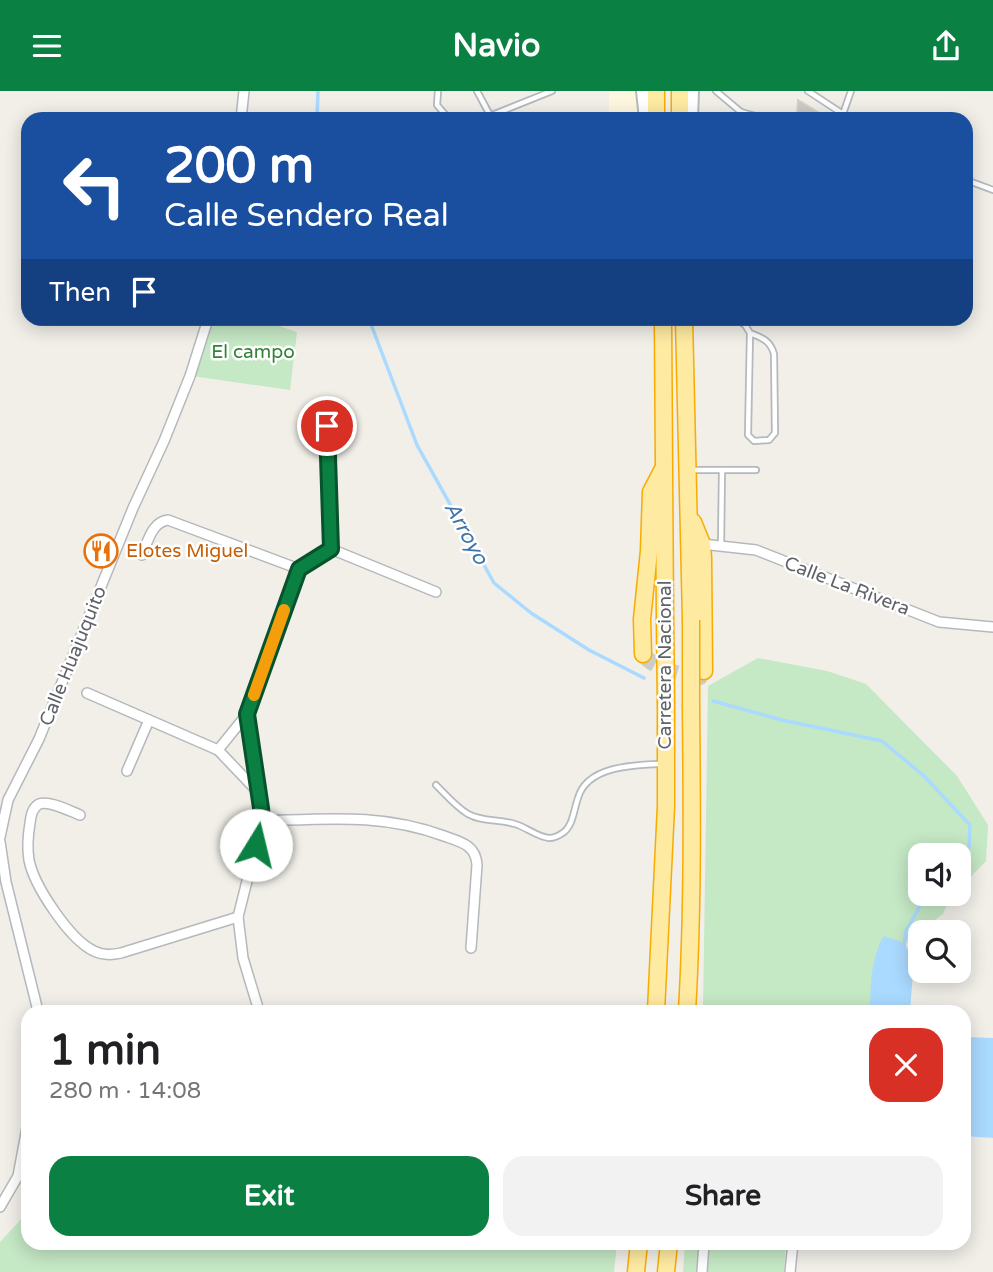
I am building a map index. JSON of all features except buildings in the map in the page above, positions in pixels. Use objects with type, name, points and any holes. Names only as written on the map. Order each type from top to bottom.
[{"type":"highway","points":[[656,91],[656,112]]},
{"type":"highway","points":[[680,91],[680,112]]},
{"type":"highway","name":"Carretera Nacional","points":[[656,1005],[666,764],[663,326]]},
{"type":"highway","name":"Carretera Nacional","points":[[684,326],[691,620],[691,938],[687,1005]]},
{"type":"highway","points":[[643,654],[642,619],[649,551],[651,492],[664,466]]},
{"type":"highway","points":[[688,506],[702,544],[704,671]]},
{"type":"highway","points":[[636,1272],[638,1250]]},
{"type":"highway","points":[[666,1272],[668,1250]]},
{"type":"main road","points":[[643,91],[645,112]]},
{"type":"main road","points":[[691,112],[692,91]]},
{"type":"street","points":[[242,112],[244,91]]},
{"type":"street","name":"Calle Huajuquito","points":[[37,1005],[6,882],[0,839],[8,800],[39,739],[164,441],[190,376],[206,326]]},
{"type":"street","points":[[327,402],[331,549]]},
{"type":"street","points":[[142,555],[154,528],[163,520],[168,520],[299,569]]},
{"type":"street","name":"Calle La Rivera","points":[[702,544],[756,550],[939,622],[993,627]]},
{"type":"street","points":[[218,750],[247,714],[299,569],[331,549]]},
{"type":"street","points":[[331,549],[436,592]]},
{"type":"street","points":[[87,693],[218,750],[258,793]]},
{"type":"street","points":[[247,714],[262,821],[238,917],[243,958],[257,1005]]},
{"type":"street","points":[[127,771],[149,720]]},
{"type":"street","points":[[80,815],[49,804],[41,803],[35,807],[31,814],[28,835],[29,862],[37,883],[62,921],[94,951],[105,954],[121,953],[238,917]]},
{"type":"street","points":[[262,821],[361,818],[389,820],[419,827],[465,844],[473,849],[477,865],[471,949]]},
{"type":"street","points":[[0,1207],[21,1181]]},
{"type":"street","points":[[702,1272],[704,1250]]},
{"type":"street","points":[[790,1272],[792,1250]]},
{"type":"lane","points":[[438,91],[438,105],[444,112]]},
{"type":"lane","points":[[477,91],[488,112]]},
{"type":"lane","points":[[503,112],[552,91]]},
{"type":"lane","points":[[716,91],[741,112]]},
{"type":"lane","points":[[808,91],[840,112]]},
{"type":"lane","points":[[844,112],[851,91]]},
{"type":"lane","points":[[973,183],[993,190]]},
{"type":"lane","points":[[746,326],[750,333],[748,435],[754,441],[769,440],[775,433],[774,354],[772,345],[750,333]]},
{"type":"lane","points":[[687,470],[755,470]]},
{"type":"lane","points":[[721,546],[722,470]]},
{"type":"lane","points":[[436,785],[466,813],[479,819],[513,823],[552,838],[565,832],[584,783],[595,775],[639,765],[666,764]]},
{"type":"shaded area","points":[[609,91],[636,91],[638,112],[609,112]]},
{"type":"green space","name":"El campo","points":[[208,326],[279,326],[297,332],[290,390],[192,376]]},
{"type":"green space","points":[[758,658],[827,671],[866,684],[957,776],[988,825],[986,861],[971,877],[971,843],[908,843],[908,906],[946,906],[943,914],[935,920],[908,920],[908,940],[904,943],[886,1005],[703,1005],[708,686]]},
{"type":"green space","points":[[21,1219],[21,1250],[616,1250],[614,1272],[0,1272],[0,1242]]},
{"type":"green space","points":[[685,1250],[786,1250],[784,1272],[683,1272]]},
{"type":"water","points":[[884,936],[904,943],[908,950],[908,983],[912,983],[910,1005],[870,1005],[874,963]]},
{"type":"water","points":[[971,1037],[993,1038],[993,1138],[971,1136]]},
{"type":"waterway","name":"Arroyo","points":[[317,112],[318,91]]},
{"type":"waterway","name":"Arroyo","points":[[372,326],[417,445],[494,583],[531,613],[589,650],[644,678]]},
{"type":"waterway","name":"Arroyo","points":[[713,701],[782,720],[882,741],[924,776],[970,825],[969,843]]},
{"type":"waterway","name":"Arroyo","points":[[904,946],[906,931],[920,906]]},
{"type":"tunnel","points":[[643,654],[653,663],[677,674],[700,677],[704,671]]},
{"type":"slow traffic","points":[[254,695],[284,610]]},
{"type":"place","name":"Elotes Miguel","points":[[101,551]]},
{"type":"route","points":[[256,845],[262,821],[247,714],[299,569],[331,549],[327,426]]}]
